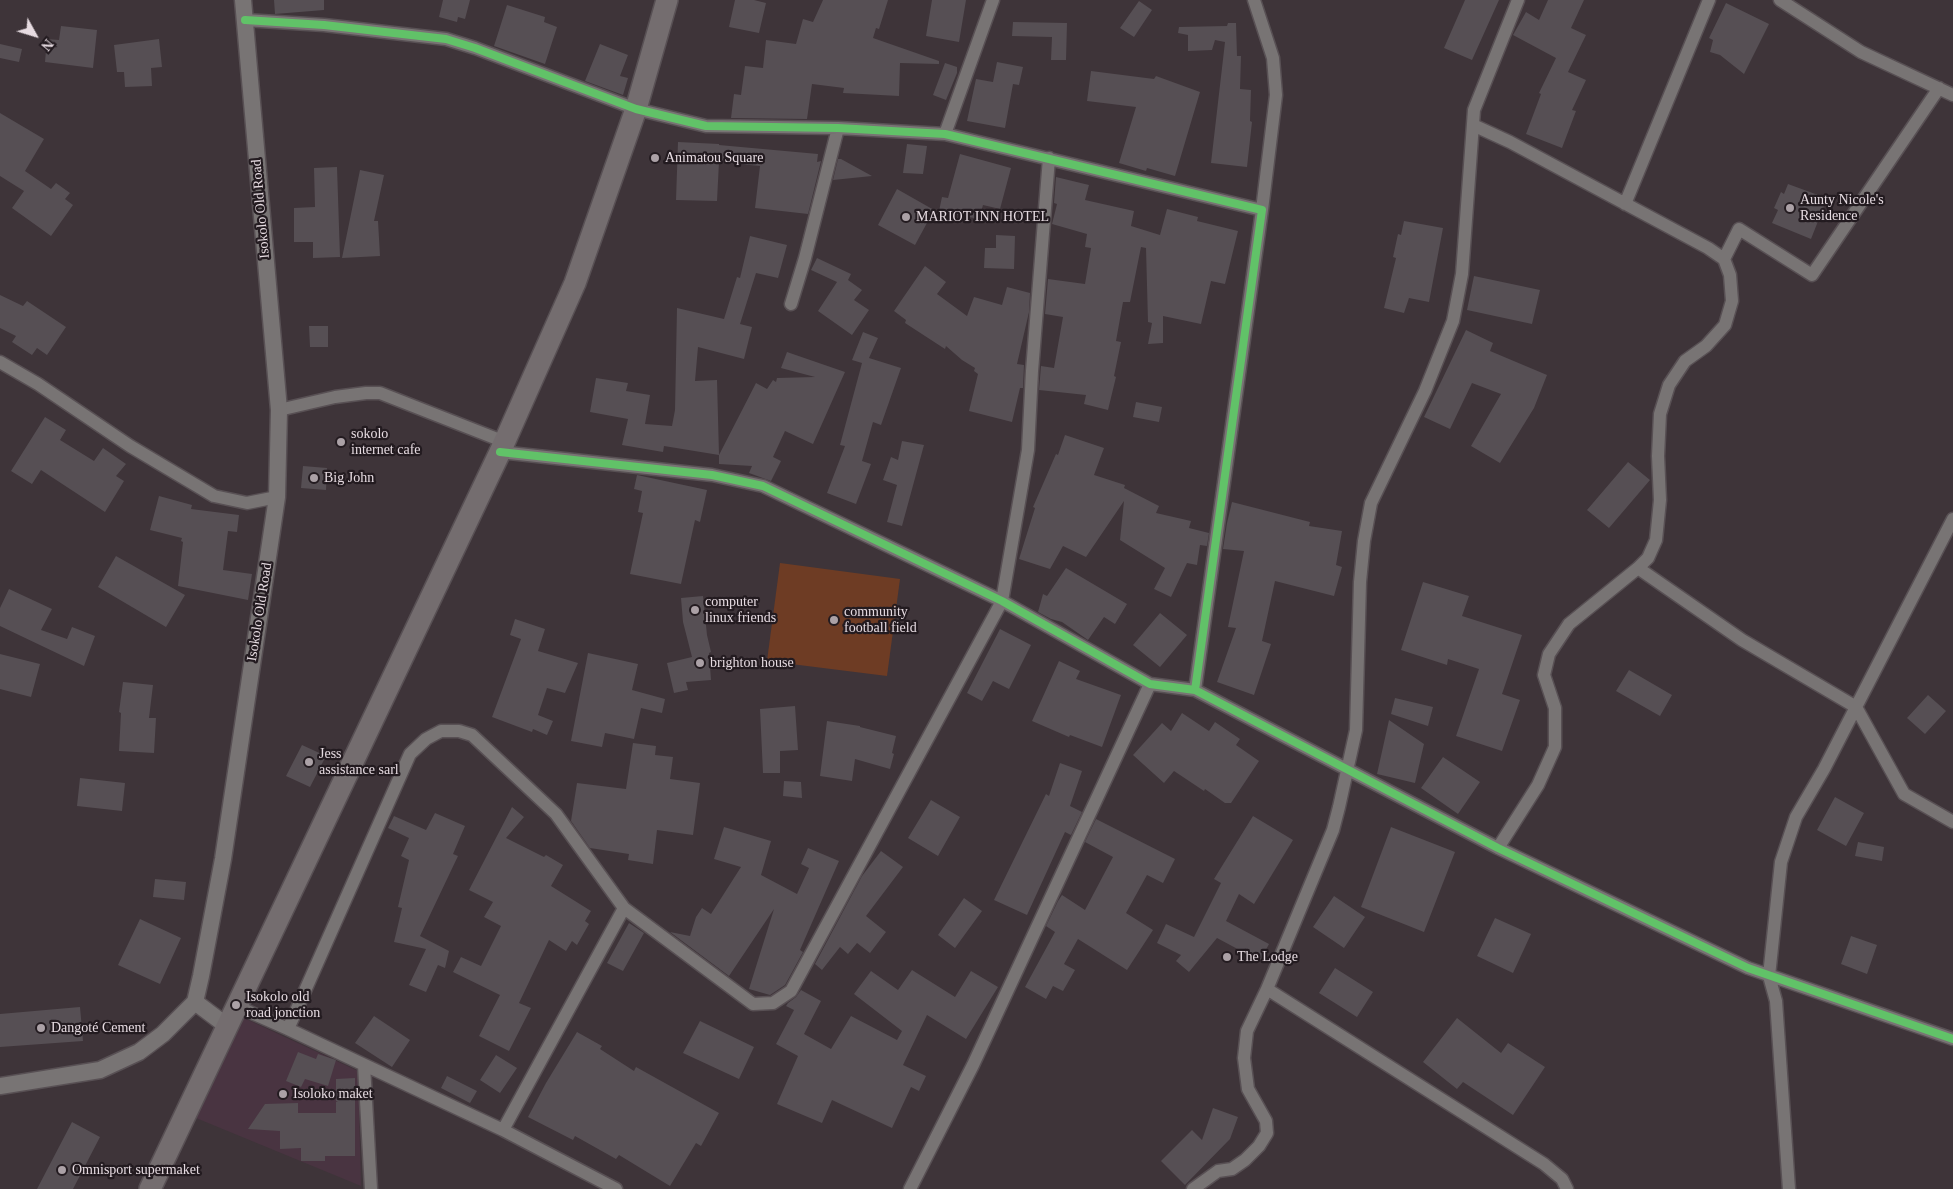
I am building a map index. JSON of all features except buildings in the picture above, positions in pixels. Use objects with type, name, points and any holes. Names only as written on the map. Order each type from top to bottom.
[{"type":"highway","points":[[150,1189],[503,447],[575,283],[636,109],[667,0]]},
{"type":"street","name":"Isokolo Old Road","points":[[195,1002],[223,859],[278,497],[279,410],[243,0]]},
{"type":"street","points":[[945,134],[993,0]]},
{"type":"street","points":[[1195,690],[1262,210],[1276,95],[1273,58],[1254,0]]},
{"type":"street","points":[[1194,1189],[1218,1171],[1232,1169],[1245,1160],[1259,1146],[1267,1133],[1266,1121],[1248,1089],[1244,1058],[1247,1031],[1267,989],[1333,830],[1356,730],[1360,582],[1364,541],[1371,503],[1425,391],[1453,321],[1462,274],[1474,110],[1518,0]]},
{"type":"street","points":[[1625,204],[1709,0]]},
{"type":"street","points":[[1780,0],[1861,52],[1953,96]]},
{"type":"street","points":[[245,20],[324,24],[446,39],[636,109],[706,126],[838,128],[945,134],[1262,210]]},
{"type":"street","points":[[1724,259],[1740,229],[1812,276],[1939,88]]},
{"type":"street","points":[[1473,125],[1510,142],[1708,248],[1724,259],[1730,275],[1732,301],[1725,325],[1706,346],[1685,361],[1669,385],[1660,414],[1658,456],[1660,500],[1656,540],[1648,558],[1569,624],[1549,654],[1544,675],[1555,708],[1554,748],[1538,785],[1498,848]]},
{"type":"street","points":[[791,304],[805,258],[838,128]]},
{"type":"street","points":[[288,1029],[410,754],[426,739],[441,731],[459,731],[472,735],[556,814],[624,908],[753,1004],[773,1003],[791,991],[1002,601],[1028,450],[1032,362],[1049,158]]},
{"type":"street","points":[[0,362],[38,384],[130,446],[214,496],[247,503],[278,497]]},
{"type":"street","points":[[279,410],[335,397],[380,393],[503,447],[712,475],[763,486],[1002,601],[1150,684],[1195,690],[1498,848],[1769,976],[1953,1040]]},
{"type":"street","points":[[1789,1189],[1776,1000],[1769,976],[1781,862],[1796,818],[1824,769],[1953,519]]},
{"type":"street","points":[[1638,568],[1742,640],[1856,707],[1904,794],[1953,822]]},
{"type":"street","points":[[910,1189],[973,1065],[1150,684]]},
{"type":"street","points":[[503,1130],[624,908]]},
{"type":"street","points":[[1267,989],[1544,1164],[1562,1179],[1567,1189]]},
{"type":"street","points":[[0,1086],[100,1070],[139,1052],[163,1034],[195,1002],[227,1026]]},
{"type":"street","points":[[236,1006],[503,1130],[592,1184],[616,1189]]},
{"type":"street","points":[[364,1065],[371,1189]]},
{"type":"shaded area","name":"community football field","points":[[780,563],[900,579],[887,676],[767,661]]},
{"type":"shaded area","name":"Isoloko maket","points":[[244,1018],[358,1071],[361,1186],[196,1118]]},
{"type":"cycle path","points":[[245,20],[324,25],[446,39],[475,48],[636,109],[706,126],[838,128],[945,134],[1262,210],[1195,690]]},
{"type":"cycle path","points":[[500,452],[712,475],[763,486],[1002,601],[1150,684],[1195,690],[1498,848],[1748,968],[1953,1039]]},
{"type":"place","name":"Animatou Square","points":[[655,158]]},
{"type":"place","name":"Aunty Nicole's Residence","points":[[1790,208]]},
{"type":"place","name":"MARIOT INN HOTEL","points":[[906,217]]},
{"type":"place","name":"sokolo internet cafe","points":[[341,442]]},
{"type":"place","name":"Big John","points":[[314,478]]},
{"type":"place","name":"computer linux friends","points":[[695,610]]},
{"type":"place","name":"community football field","points":[[834,620]]},
{"type":"place","name":"brighton house","points":[[700,663]]},
{"type":"place","name":"Jess assistance sarl","points":[[309,762]]},
{"type":"place","name":"The Lodge","points":[[1227,957]]},
{"type":"place","name":"Isokolo old road jonction","points":[[236,1005]]},
{"type":"place","name":"Dangoté Cement","points":[[41,1028]]},
{"type":"place","name":"Isoloko maket","points":[[283,1094]]},
{"type":"place","name":"Omnisport supermaket","points":[[62,1170]]}]
